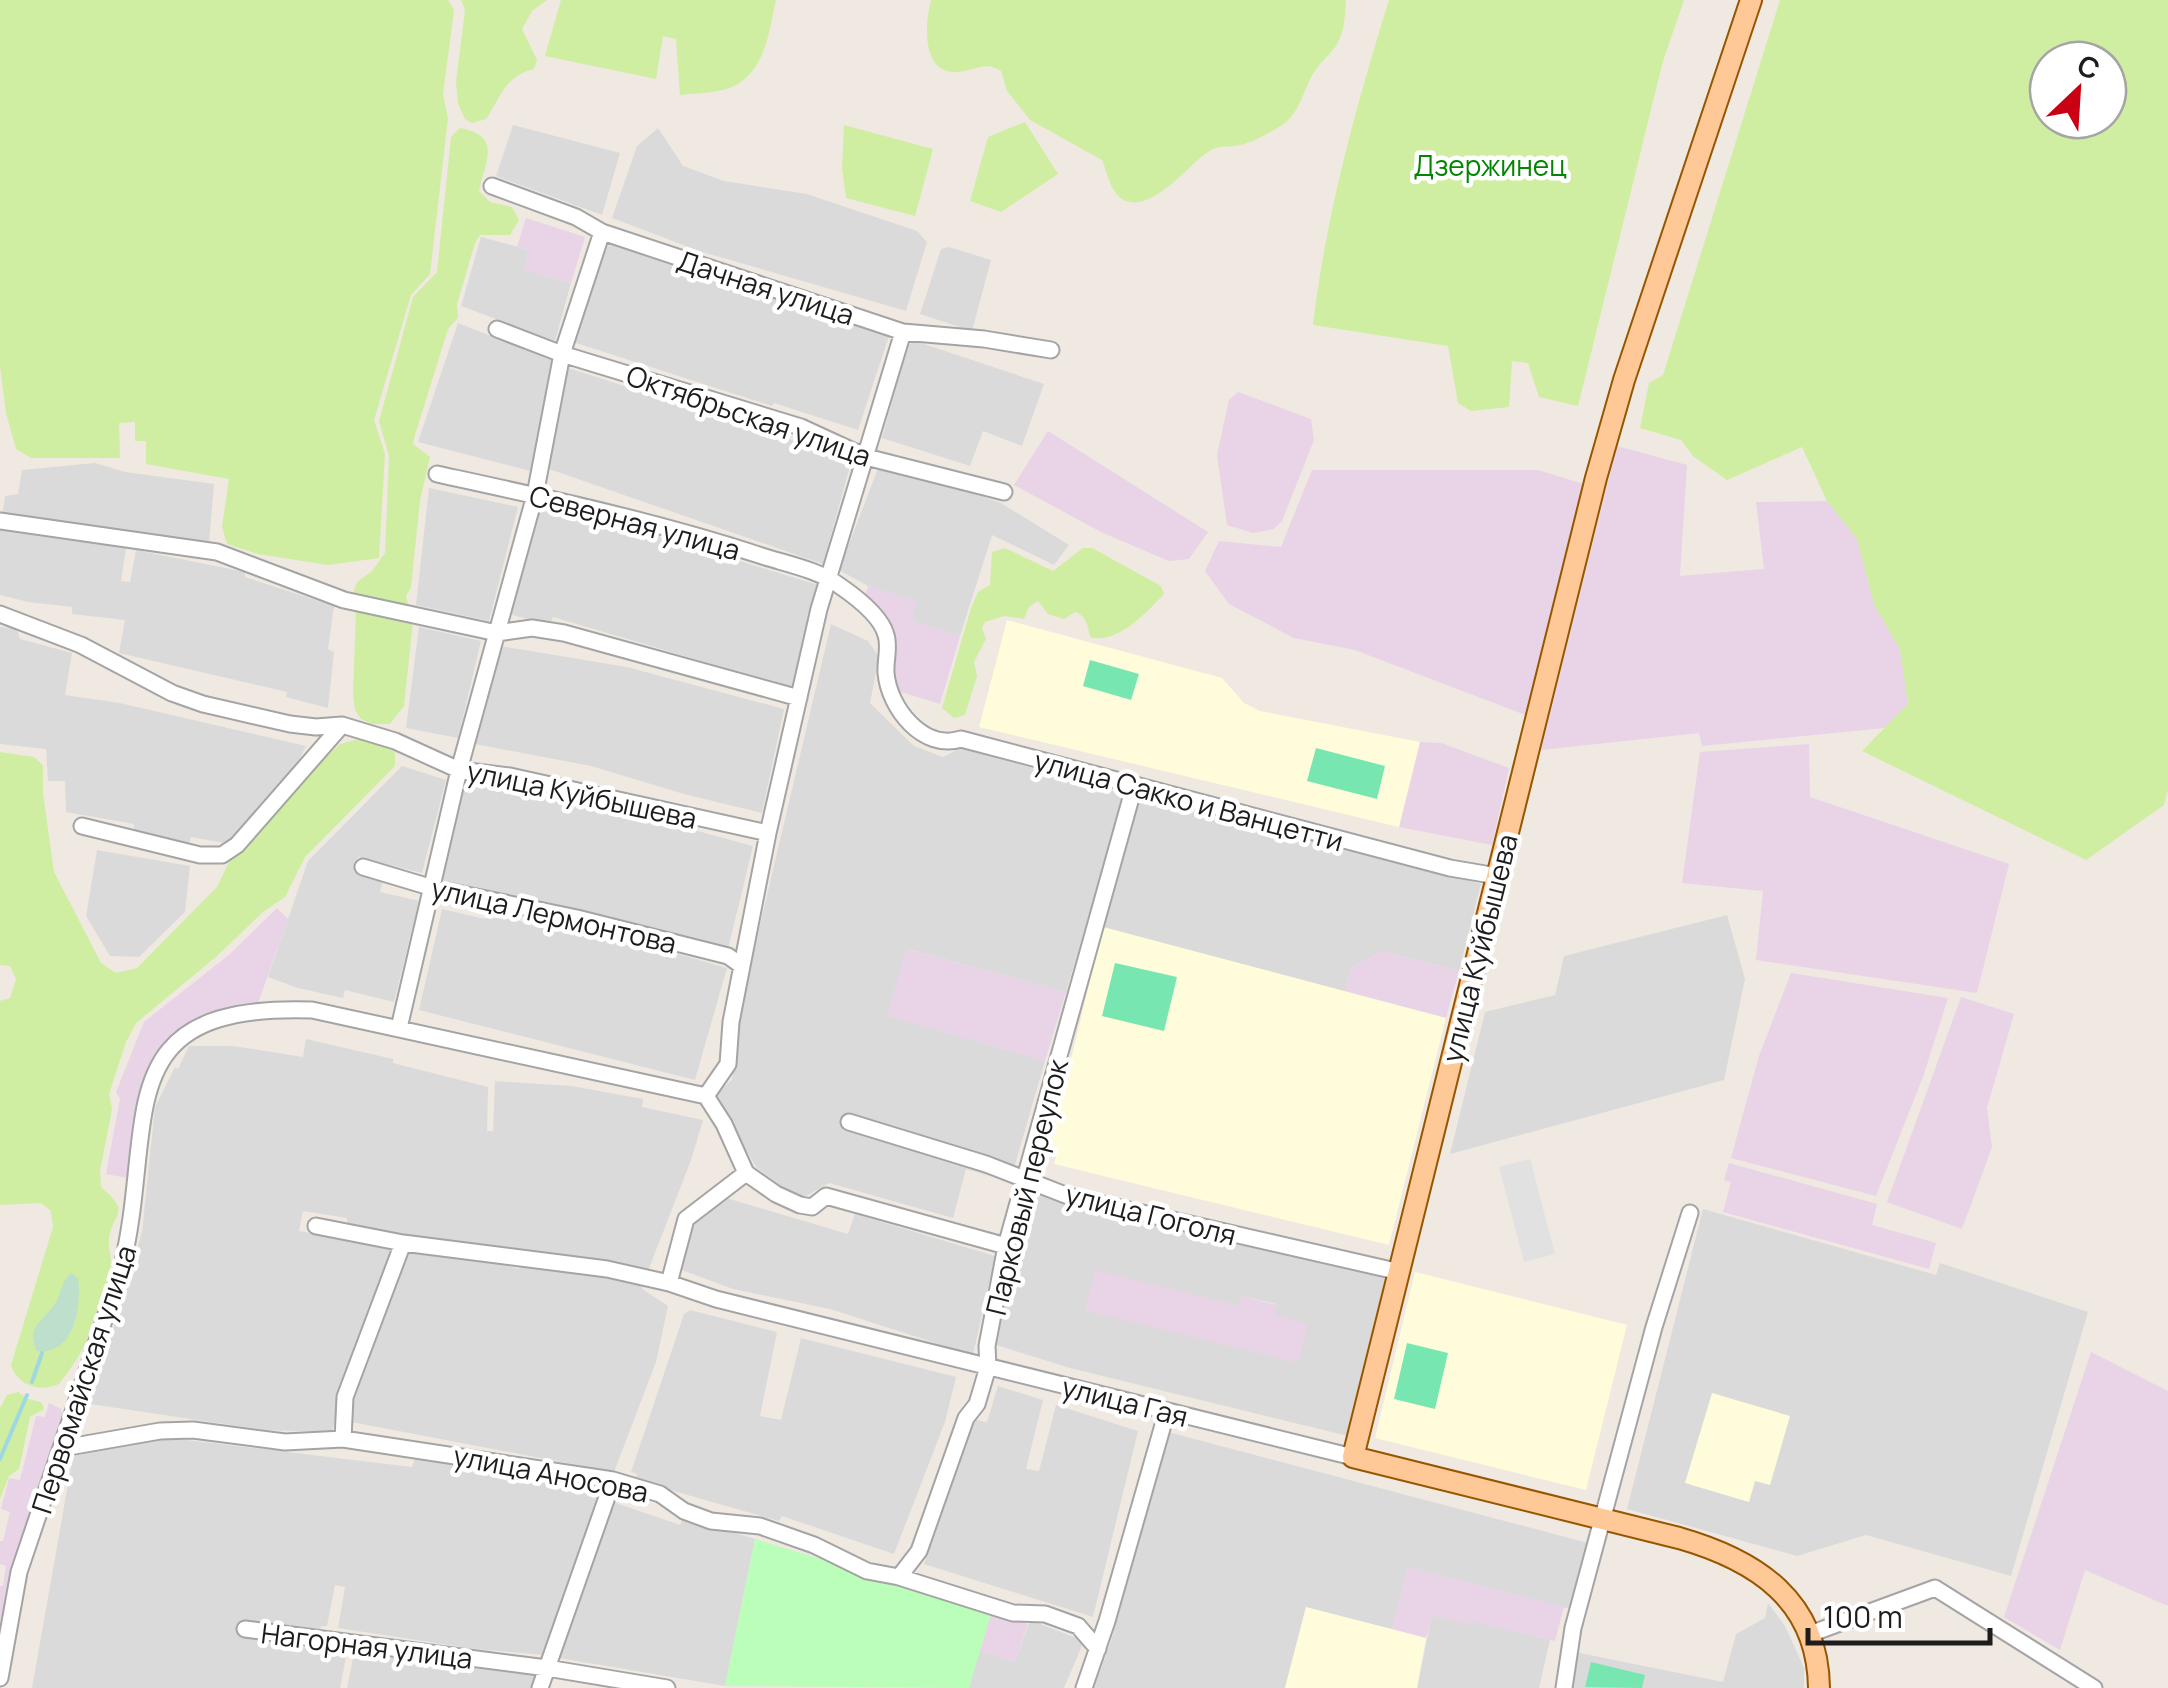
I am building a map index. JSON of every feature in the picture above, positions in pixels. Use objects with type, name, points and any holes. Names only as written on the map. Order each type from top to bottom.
[{"type":"main road","name":"улица Куйбышева","points":[[1354,1458],[1607,439],[1751,0]]},
{"type":"main road","name":"улица Гая","points":[[1354,1458],[1707,1546],[1754,1568],[1779,1588],[1810,1634]]},
{"type":"main road","points":[[1810,1634],[1818,1664],[1818,1688]]},
{"type":"street","name":"Дачная улица","points":[[492,186],[576,216],[602,232],[903,332],[1051,350]]},
{"type":"street","points":[[602,232],[562,354],[535,495],[460,770],[399,1028],[706,1096],[724,1124],[746,1174],[776,1194],[812,1207],[826,1196],[1006,1246]]},
{"type":"street","name":"Октябрьская улица","points":[[497,329],[562,354],[801,427],[866,457],[1004,492]]},
{"type":"street","points":[[706,1096],[728,1064],[732,1022],[768,833],[818,609],[903,332]]},
{"type":"street","name":"Северная улица","points":[[437,474],[686,531],[829,579]]},
{"type":"street","points":[[0,522],[217,552],[344,600],[497,633],[532,628],[564,633],[798,698]]},
{"type":"street","name":"улица Сакко и Ванцетти","points":[[829,579],[879,620],[887,637],[886,676],[895,704],[920,732],[935,742],[961,739],[1450,868],[1496,876]]},
{"type":"street","name":"улица Куйбышева","points":[[0,614],[81,645],[172,693],[203,704],[290,724],[342,725],[396,741],[460,770],[510,776],[768,833]]},
{"type":"street","points":[[82,826],[200,855],[222,855],[237,845],[342,725]]},
{"type":"street","name":"Парковый переулок","points":[[899,1577],[920,1551],[966,1418],[978,1404],[988,1367],[987,1346],[1006,1246],[1134,786]]},
{"type":"street","name":"улица Лермонтова","points":[[363,867],[432,888],[577,918],[728,956],[742,966]]},
{"type":"street","name":"Первомайская улица","points":[[0,1678],[19,1572],[64,1448],[131,1230],[145,1102],[162,1056],[188,1031],[228,1015],[280,1008],[312,1010],[399,1028]]},
{"type":"street","name":"улица Гоголя","points":[[849,1122],[986,1164],[1068,1196],[1400,1272]]},
{"type":"street","points":[[669,1283],[686,1218],[746,1174]]},
{"type":"street","points":[[1564,1688],[1573,1628],[1639,1381],[1690,1213]]},
{"type":"street","name":"улица Гая","points":[[316,1226],[403,1243],[608,1269],[1354,1458]]},
{"type":"street","points":[[343,1439],[345,1397],[403,1243]]},
{"type":"street","points":[[1084,1688],[1108,1621],[1166,1411]]},
{"type":"street","name":"улица Аносова","points":[[64,1448],[160,1431],[193,1430],[285,1442],[343,1439],[613,1480],[660,1494],[684,1511],[712,1520],[760,1526],[814,1545],[867,1571],[899,1577],[1013,1613],[1045,1614],[1078,1626],[1108,1621]]},
{"type":"street","points":[[540,1688],[613,1480]]},
{"type":"street","points":[[1810,1634],[1888,1608],[1929,1588],[1940,1588],[2094,1688]]},
{"type":"street","points":[[1078,1626],[1098,1649]]},
{"type":"street","name":"Нагорная улица","points":[[245,1629],[547,1668],[667,1688]]},
{"type":"shaded area","points":[[513,125],[620,153],[602,215],[496,176]]},
{"type":"shaded area","points":[[658,128],[683,166],[724,181],[807,194],[917,231],[927,242],[906,311],[699,251],[612,218],[637,146]]},
{"type":"shaded area","points":[[526,218],[585,237],[571,283],[524,270],[529,250],[517,247]]},
{"type":"shaded area","points":[[481,237],[529,250],[524,270],[571,283],[555,341],[461,306]]},
{"type":"shaded area","points":[[613,245],[889,336],[858,430],[573,342],[603,248]]},
{"type":"shaded area","points":[[949,247],[991,260],[972,331],[920,314],[941,249]]},
{"type":"shaded area","points":[[458,323],[554,361],[534,472],[418,442]]},
{"type":"shaded area","points":[[915,341],[1044,384],[1022,446],[983,431],[970,466],[882,438],[907,346]]},
{"type":"shaded area","points":[[568,368],[852,459],[823,564],[549,469]]},
{"type":"shaded area","points":[[1238,392],[1311,419],[1314,440],[1282,521],[1274,529],[1253,533],[1227,525],[1217,455],[1229,400]]},
{"type":"shaded area","points":[[1048,431],[1208,532],[1189,559],[1169,561],[1103,533],[1014,485]]},
{"type":"shaded area","points":[[1617,446],[1687,465],[1680,576],[1764,569],[1756,502],[1827,501],[1857,539],[1874,604],[1900,650],[1908,704],[1885,728],[1702,746],[1699,733],[1541,750]]},
{"type":"shaded area","points":[[95,463],[125,472],[214,484],[209,543],[2,516],[5,496],[18,494],[22,470]]},
{"type":"shaded area","points":[[879,466],[1001,503],[1069,545],[1054,565],[992,535],[960,636],[912,621],[915,601],[868,586],[839,570]]},
{"type":"shaded area","points":[[1312,470],[1538,470],[1587,485],[1528,716],[1355,650],[1294,638],[1229,604],[1205,571],[1219,541],[1281,547]]},
{"type":"shaded area","points":[[429,488],[518,507],[489,621],[416,605]]},
{"type":"shaded area","points":[[537,508],[623,525],[818,585],[793,688],[553,617],[550,625],[509,614]]},
{"type":"shaded area","points":[[0,528],[126,548],[121,581],[130,582],[136,550],[245,572],[245,577],[334,606],[328,649],[334,652],[328,708],[286,697],[287,692],[119,653],[125,620],[72,614],[72,607],[0,595]]},
{"type":"shaded area","points":[[868,586],[916,601],[912,621],[960,636],[940,704],[894,690],[889,658],[890,624],[864,598]]},
{"type":"shaded area","points":[[1007,620],[1222,678],[1244,703],[1260,711],[1420,742],[1399,827],[979,727]]},
{"type":"shaded area","points":[[831,624],[868,641],[879,657],[870,703],[914,746],[943,757],[961,748],[1124,794],[1066,992],[907,949],[888,1016],[1045,1061],[1010,1182],[966,1169],[953,1218],[829,1183],[804,1197],[782,1187],[756,1167],[714,1095],[732,1080],[739,1014]]},
{"type":"shaded area","points":[[0,627],[17,629],[20,639],[72,653],[65,695],[120,703],[306,746],[290,777],[229,844],[191,837],[189,843],[134,831],[134,824],[66,812],[65,781],[48,781],[46,749],[0,744]]},
{"type":"shaded area","points":[[419,627],[481,641],[458,738],[406,728]]},
{"type":"shaded area","points":[[500,646],[627,667],[784,709],[762,813],[591,766],[475,744]]},
{"type":"shaded area","points":[[1420,742],[1441,743],[1509,768],[1492,845],[1399,827]]},
{"type":"shaded area","points":[[1809,744],[1810,797],[2009,864],[1977,993],[1756,960],[1763,891],[1682,883],[1700,752]]},
{"type":"shaded area","points":[[402,766],[446,780],[422,873],[358,857],[354,872],[383,880],[380,892],[419,901],[394,1002],[345,990],[343,998],[268,977],[308,861]]},
{"type":"shaded area","points":[[467,776],[587,801],[753,846],[728,949],[442,880]]},
{"type":"shaded area","points":[[1139,796],[1481,884],[1459,971],[1382,951],[1351,968],[1345,992],[1103,927]]},
{"type":"shaded area","points":[[97,850],[190,866],[185,912],[139,957],[110,956],[86,916]]},
{"type":"shaded area","points":[[277,908],[288,919],[257,1006],[185,1024],[170,1038],[156,1055],[140,1099],[127,1178],[106,1174],[120,1099],[116,1092],[144,1022],[230,954]]},
{"type":"shaded area","points":[[442,909],[485,919],[487,914],[727,968],[695,1080],[419,1010]]},
{"type":"shaded area","points":[[1727,915],[1745,979],[1724,1080],[1450,1154],[1485,1012],[1555,995],[1564,956]]},
{"type":"shaded area","points":[[1103,927],[1446,1018],[1389,1245],[1054,1164],[1057,1152],[1049,1150]]},
{"type":"shaded area","points":[[906,949],[1066,992],[1045,1061],[887,1016]]},
{"type":"shaded area","points":[[1382,951],[1459,971],[1446,1018],[1345,992],[1351,968]]},
{"type":"shaded area","points":[[1791,973],[1948,998],[1924,1074],[1876,1196],[1731,1158],[1759,1056]]},
{"type":"shaded area","points":[[1961,997],[2014,1014],[1987,1108],[1992,1147],[1962,1229],[1887,1202]]},
{"type":"shaded area","points":[[306,1039],[488,1087],[487,1131],[493,1131],[495,1081],[572,1086],[643,1099],[642,1107],[703,1120],[648,1271],[457,1246],[456,1240],[424,1239],[347,1223],[347,1218],[303,1211],[299,1231],[391,1247],[393,1257],[341,1394],[332,1432],[264,1430],[90,1404],[142,1232],[155,1107],[175,1067],[178,1069],[189,1046],[233,1046],[303,1057]]},
{"type":"shaded area","points":[[1530,1159],[1555,1254],[1524,1262],[1499,1167]]},
{"type":"shaded area","points":[[1729,1163],[1877,1204],[1872,1225],[1936,1243],[1929,1269],[1723,1212],[1731,1182],[1724,1180]]},
{"type":"shaded area","points":[[1029,1192],[1387,1276],[1348,1436],[1070,1368],[993,1344]],"holes":[[[1096,1271],[1238,1306],[1242,1296],[1276,1304],[1274,1315],[1298,1362],[1086,1310]]]},
{"type":"shaded area","points":[[723,1197],[848,1234],[855,1214],[995,1256],[973,1355],[830,1309],[733,1289],[679,1269],[692,1223]]},
{"type":"shaded area","points":[[1703,1209],[1936,1275],[1940,1263],[2088,1312],[2011,1576],[1866,1535],[1797,1556],[1627,1509]]},
{"type":"shaded area","points":[[406,1250],[481,1259],[519,1269],[521,1264],[601,1275],[643,1285],[642,1289],[668,1306],[656,1362],[614,1472],[346,1421],[349,1400]]},
{"type":"shaded area","points":[[1095,1270],[1238,1306],[1241,1296],[1277,1305],[1275,1315],[1308,1324],[1298,1363],[1085,1310]]},
{"type":"shaded area","points":[[1415,1272],[1627,1325],[1586,1490],[1375,1438]]},
{"type":"shaded area","points":[[690,1310],[777,1332],[760,1416],[781,1420],[801,1338],[956,1377],[945,1422],[894,1554],[782,1516],[779,1521],[635,1480],[637,1474],[631,1472],[684,1314]]},
{"type":"shaded area","points":[[2091,1352],[2168,1391],[2168,1606],[2085,1570],[2060,1650],[2004,1617]]},
{"type":"shaded area","points":[[998,1386],[1043,1400],[1026,1469],[1039,1471],[1056,1405],[1138,1431],[1093,1617],[924,1564],[971,1419],[987,1422]]},
{"type":"shaded area","points":[[1712,1393],[1790,1416],[1770,1485],[1755,1481],[1749,1502],[1685,1483]]},
{"type":"shaded area","points":[[49,1403],[61,1409],[64,1418],[0,1648],[0,1586],[6,1566],[0,1564],[0,1541],[10,1512],[1,1509],[9,1478],[20,1480],[36,1416],[45,1417]]},
{"type":"shaded area","points":[[1168,1432],[1588,1543],[1570,1609],[1408,1567],[1392,1629],[1306,1608],[1285,1688],[1094,1688],[1112,1638]]},
{"type":"shaded area","points":[[170,1438],[412,1467],[415,1457],[510,1469],[605,1490],[545,1655],[475,1649],[338,1628],[345,1587],[335,1585],[327,1626],[318,1631],[243,1624],[240,1637],[347,1652],[340,1688],[32,1688],[73,1456]]},
{"type":"shaded area","points":[[613,1502],[680,1525],[683,1517],[755,1539],[725,1686],[559,1658]]},
{"type":"shaded area","points":[[1408,1567],[1564,1607],[1555,1641],[1433,1615],[1426,1638],[1392,1629]]},
{"type":"shaded area","points":[[1768,1603],[1785,1626],[1804,1668],[1804,1688],[1570,1688],[1575,1652],[1723,1682],[1736,1634],[1765,1618]]},
{"type":"shaded area","points":[[1306,1607],[1426,1638],[1417,1688],[1285,1688]]},
{"type":"shaded area","points":[[992,1611],[1028,1624],[1015,1662],[979,1650]]},
{"type":"shaded area","points":[[1432,1615],[1469,1624],[1471,1620],[1550,1640],[1539,1688],[1417,1688]]},
{"type":"shaded area","points":[[1030,1620],[1084,1641],[1064,1688],[969,1688],[979,1650],[1015,1662]]},
{"type":"shaded area","points":[[354,1653],[537,1676],[533,1688],[347,1688]]},
{"type":"green space","points":[[0,0],[448,0],[454,10],[443,94],[448,118],[430,274],[411,295],[374,420],[385,454],[379,558],[328,565],[258,554],[227,544],[222,527],[229,479],[146,464],[146,441],[135,441],[135,422],[119,423],[120,458],[31,458],[16,449],[6,413],[0,366]]},
{"type":"green space","points":[[461,0],[547,0],[532,11],[522,29],[537,60],[534,69],[510,83],[486,119],[472,123],[465,119],[458,104],[456,82],[465,10]]},
{"type":"green space","points":[[561,0],[776,0],[765,48],[746,78],[724,90],[680,95],[676,39],[663,36],[656,79],[545,56]]},
{"type":"green space","points":[[931,0],[1346,0],[1338,43],[1312,75],[1289,120],[1250,142],[1211,150],[1160,193],[1130,202],[1114,191],[1102,160],[1030,120],[1007,91],[1001,71],[984,66],[956,72],[936,64],[927,33]]},
{"type":"green space","name":"Дзержинец","points":[[1389,0],[1684,0],[1663,61],[1578,406],[1539,397],[1528,363],[1512,361],[1509,407],[1471,411],[1458,403],[1448,346],[1313,325],[1344,161]]},
{"type":"green space","points":[[1780,0],[2168,0],[2168,790],[2164,805],[2086,860],[1862,751],[1908,704],[1900,650],[1874,604],[1857,539],[1827,501],[1802,447],[1727,480],[1693,456],[1681,440],[1640,428],[1649,383],[1663,375]]},
{"type":"green space","points":[[1025,122],[1058,174],[1001,212],[970,201],[988,137]]},
{"type":"green space","points":[[844,125],[933,149],[915,216],[846,198],[842,168]]},
{"type":"green space","points":[[460,128],[474,132],[487,144],[479,191],[490,202],[512,207],[519,220],[510,235],[480,235],[475,243],[457,304],[458,318],[448,329],[415,435],[413,444],[430,457],[420,501],[411,587],[406,596],[413,621],[404,706],[390,724],[372,724],[361,719],[355,710],[356,610],[352,597],[357,582],[372,571],[385,553],[389,456],[379,421],[413,297],[437,272],[451,137]]},
{"type":"green space","points":[[1005,548],[1053,571],[1083,548],[1092,548],[1161,586],[1164,594],[1121,632],[1100,638],[1090,637],[1079,613],[1064,619],[1048,614],[1038,601],[1029,607],[1024,619],[1004,616],[985,622],[982,628],[986,639],[974,662],[977,676],[965,715],[954,718],[942,708],[971,608],[978,592],[990,585],[992,552]]},
{"type":"green space","points":[[1090,660],[1139,674],[1131,700],[1083,686]]},
{"type":"green space","points":[[359,739],[378,741],[395,753],[395,766],[305,857],[285,897],[136,1023],[126,1042],[109,1094],[112,1109],[100,1171],[101,1187],[118,1208],[109,1240],[111,1263],[105,1296],[86,1343],[59,1384],[44,1388],[24,1382],[11,1365],[53,1227],[51,1211],[41,1203],[0,1205],[0,1001],[10,998],[16,979],[10,966],[0,965],[0,752],[34,757],[43,765],[54,872],[101,963],[116,973],[137,968],[217,887],[230,860],[313,769],[340,744]]},
{"type":"green space","points":[[1316,748],[1385,766],[1377,799],[1307,781]]},
{"type":"green space","points":[[1115,963],[1177,977],[1164,1031],[1102,1016]]},
{"type":"green space","points":[[71,1273],[78,1278],[79,1289],[73,1326],[60,1345],[37,1351],[35,1330]]},
{"type":"green space","points":[[1407,1343],[1448,1353],[1435,1409],[1394,1399]]},
{"type":"green space","points":[[18,1392],[41,1402],[44,1409],[30,1417],[19,1469],[9,1476],[0,1499],[0,1408],[7,1395]]},
{"type":"green space","points":[[755,1539],[992,1611],[969,1688],[725,1686]]},
{"type":"green space","points":[[1591,1662],[1645,1675],[1642,1688],[1585,1687]]},
{"type":"waterway","points":[[32,1382],[42,1353]]},
{"type":"waterway","points":[[0,1459],[27,1395]]}]
